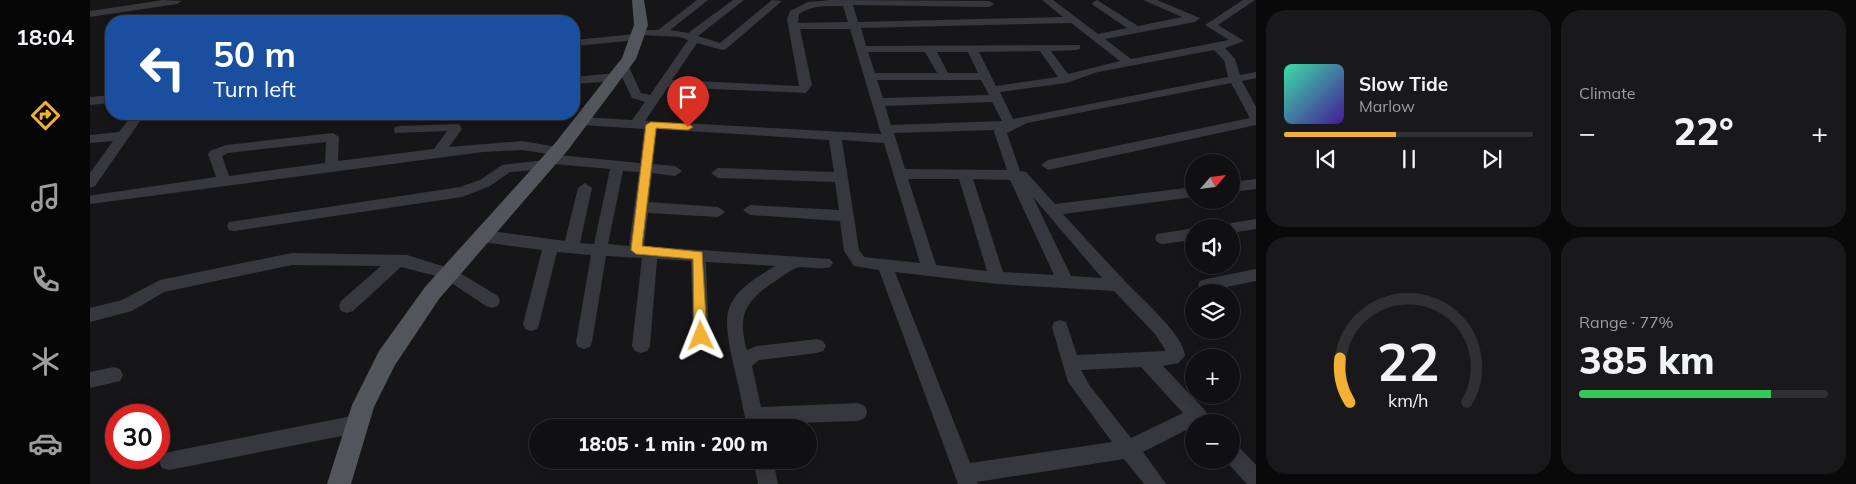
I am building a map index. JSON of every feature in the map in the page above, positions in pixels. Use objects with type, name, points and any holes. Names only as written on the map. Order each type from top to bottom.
[{"type":"main road","points":[[339,484],[364,405],[388,358],[432,293],[552,158],[629,60],[641,25],[638,0]]},
{"type":"street","points":[[662,31],[703,0]]},
{"type":"street","points":[[636,124],[693,37],[739,0]]},
{"type":"street","points":[[1047,0],[1128,62]]},
{"type":"street","points":[[878,102],[993,94],[1066,79],[1096,68],[1240,41],[1195,18],[1148,0]]},
{"type":"street","points":[[1210,25],[1250,0]]},
{"type":"street","points":[[90,14],[141,3],[177,1]]},
{"type":"street","points":[[580,42],[662,31],[693,37],[718,48],[725,46],[777,1]]},
{"type":"street","points":[[664,84],[802,90],[806,85],[793,26],[794,13],[812,4],[847,2],[989,4]]},
{"type":"street","points":[[847,2],[930,271]]},
{"type":"street","points":[[1097,3],[1135,29]]},
{"type":"street","points":[[1095,38],[1195,18]]},
{"type":"street","points":[[793,26],[1071,20]]},
{"type":"street","points":[[1048,164],[1153,144],[1256,119],[1234,79],[1229,59],[1217,46]]},
{"type":"street","points":[[860,49],[972,50],[1076,47]]},
{"type":"street","points":[[1043,48],[1066,79]]},
{"type":"street","points":[[930,50],[944,76]]},
{"type":"street","points":[[972,50],[1010,125]]},
{"type":"street","points":[[580,79],[620,72],[636,94],[653,100]]},
{"type":"street","points":[[582,121],[835,136],[888,134],[1010,125],[1256,75]]},
{"type":"street","points":[[869,76],[984,76]]},
{"type":"street","points":[[90,101],[105,100]]},
{"type":"street","points":[[92,177],[135,120]]},
{"type":"street","points":[[641,346],[642,207],[651,125]]},
{"type":"street","points":[[1010,125],[1000,132],[1012,169],[1066,283]]},
{"type":"street","points":[[400,130],[454,127],[456,129],[437,154]]},
{"type":"street","points":[[90,139],[123,136]]},
{"type":"street","points":[[835,136],[847,216],[855,258],[859,262],[998,278],[1118,285]]},
{"type":"street","points":[[224,181],[215,154],[226,149],[334,138],[331,166]]},
{"type":"street","points":[[94,200],[331,166],[524,145],[542,146],[552,158]]},
{"type":"street","points":[[234,226],[454,194],[474,189],[507,168],[552,158],[675,172]]},
{"type":"street","points":[[584,342],[617,166]]},
{"type":"street","points":[[900,174],[964,174],[1012,169]]},
{"type":"street","points":[[1012,169],[1161,330],[1176,351],[1176,356],[1172,358],[1070,363]]},
{"type":"street","points":[[718,172],[841,177]]},
{"type":"street","points":[[964,174],[998,278]]},
{"type":"street","points":[[1240,186],[1256,184]]},
{"type":"street","points":[[571,248],[585,188]]},
{"type":"street","points":[[1051,210],[1185,193]]},
{"type":"street","points":[[642,207],[718,212]]},
{"type":"street","points":[[750,210],[847,216]]},
{"type":"street","points":[[1240,227],[1256,224]]},
{"type":"street","points":[[1162,238],[1185,235]]},
{"type":"street","points":[[483,236],[571,248],[643,250],[825,263]]},
{"type":"street","points":[[531,324],[551,246]]},
{"type":"street","points":[[698,255],[701,336]]},
{"type":"street","points":[[90,314],[126,306],[160,286],[272,262],[316,259],[398,260],[449,274],[492,301]]},
{"type":"street","points":[[347,306],[398,260]]},
{"type":"street","points":[[754,419],[744,366],[734,341],[738,303],[747,291],[796,260]]},
{"type":"street","points":[[885,266],[966,479],[1128,449],[1185,425]]},
{"type":"street","points":[[1211,284],[1256,275]]},
{"type":"street","points":[[1060,327],[1074,376],[1084,392],[1156,484]]},
{"type":"street","points":[[744,366],[747,358],[757,353],[817,346]]},
{"type":"street","points":[[1145,359],[1195,414]]},
{"type":"street","points":[[90,380],[114,375]]},
{"type":"street","points":[[786,419],[858,412]]},
{"type":"street","points":[[170,461],[357,424]]},
{"type":"street","points":[[1240,463],[1256,480]]},
{"type":"street","points":[[765,469],[768,484]]},
{"type":"route","points":[[688,127],[651,125],[636,250],[698,255],[701,336]]}]
